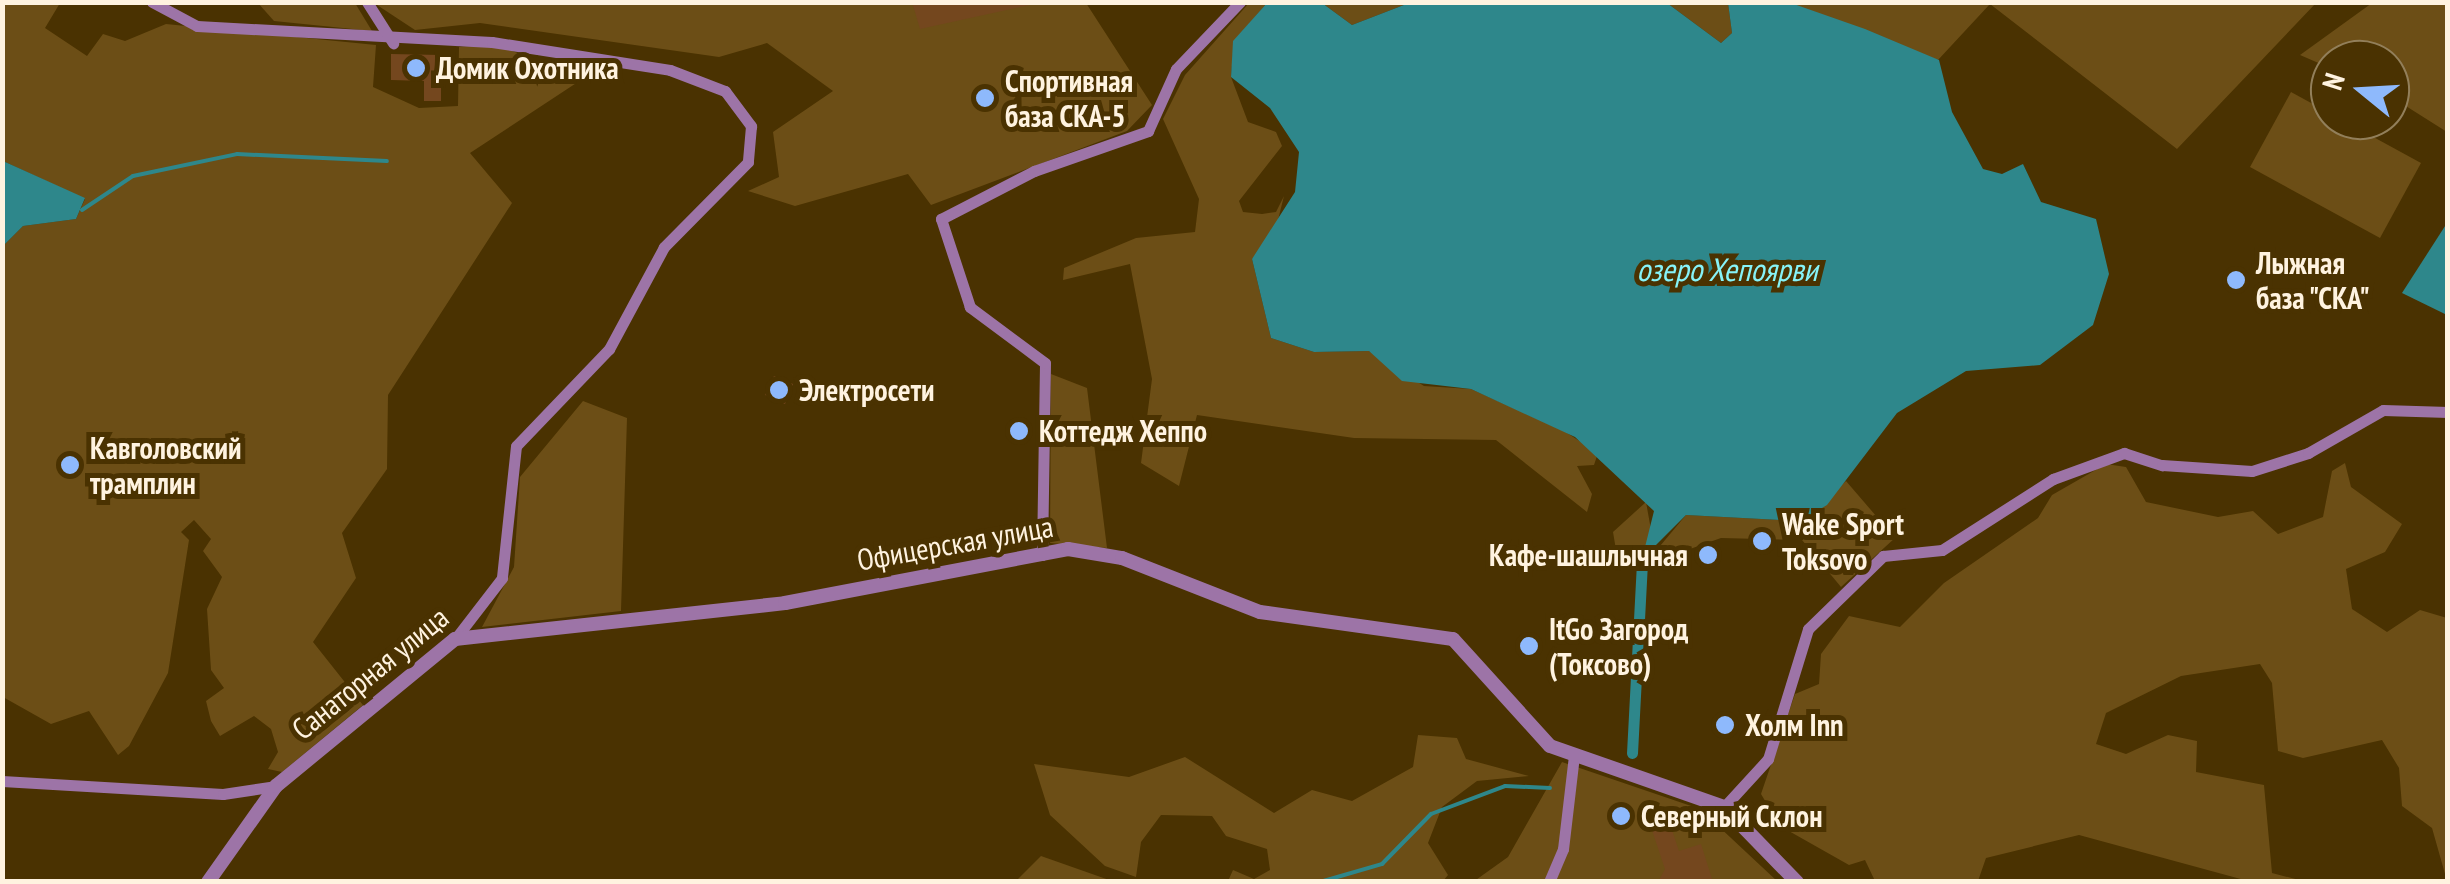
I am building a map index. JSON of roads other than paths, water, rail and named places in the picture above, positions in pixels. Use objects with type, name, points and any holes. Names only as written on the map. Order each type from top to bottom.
[{"type":"street","name":"Санаторная улица","points":[[152,2],[196,26],[266,24],[393,43],[492,42],[700,77],[742,107],[755,148],[664,248],[609,349],[516,446],[502,578],[455,639],[276,786],[208,882]]},
{"type":"street","points":[[367,2],[393,43]]},
{"type":"street","points":[[1042,554],[1045,363],[970,307],[940,232],[950,208],[1148,131],[1176,69],[1240,2]]},
{"type":"street","points":[[1797,882],[1724,807],[1768,760],[1808,628],[1882,556],[1942,550],[2053,479],[2124,453],[2162,466],[2252,470],[2308,452],[2384,410],[2448,412]]},
{"type":"street","name":"Офицерская улица","points":[[455,639],[784,603],[1042,554],[1093,550],[1260,612],[1453,639],[1526,726],[1579,758],[1724,807]]},
{"type":"street","points":[[1549,882],[1564,849],[1579,758]]},
{"type":"street","points":[[2,782],[223,794],[276,786]]},
{"type":"water","name":"озеро Хепоярви","points":[[1788,2],[1865,29],[1939,60],[1952,112],[1983,169],[2002,174],[2023,164],[2041,202],[2096,219],[2109,274],[2093,325],[2040,365],[1966,371],[1897,413],[1827,505],[1800,521],[1686,515],[1642,559],[1654,511],[1575,437],[1471,389],[1402,381],[1369,351],[1314,352],[1271,338],[1252,259],[1295,192],[1299,152],[1270,108],[1231,77],[1233,41],[1267,3],[1322,3],[1352,25],[1409,3],[1667,3],[1721,43],[1732,33],[1728,3]]},
{"type":"water","points":[[3,161],[85,198],[76,219],[23,226],[3,246]]},
{"type":"water","points":[[2447,223],[2447,315],[2402,293]]},
{"type":"waterway","points":[[82,210],[133,176],[237,154],[387,161]]},
{"type":"waterway","points":[[1632,753],[1642,559]]},
{"type":"waterway","points":[[1320,882],[1382,864],[1431,814],[1505,786],[1550,788]]},
{"type":"place","name":"Домик Охотника","points":[[416,68]]},
{"type":"place","name":"Спортивная база СКА-5","points":[[985,98]]},
{"type":"place","name":"Лыжная база \"СКА\"","points":[[2236,280]]},
{"type":"place","name":"Электросети","points":[[779,390]]},
{"type":"place","name":"Коттедж Хеппо","points":[[1019,431]]},
{"type":"place","name":"Кавголовский трамплин","points":[[70,465]]},
{"type":"place","name":"Wake Sport Toksovo","points":[[1762,541]]},
{"type":"place","name":"Кафе-шашлычная","points":[[1708,555]]},
{"type":"place","name":"ItGo Загород (Токсово)","points":[[1529,646]]},
{"type":"place","name":"Холм Inn","points":[[1725,725]]},
{"type":"place","name":"Северный Склон","points":[[1621,816]]}]
